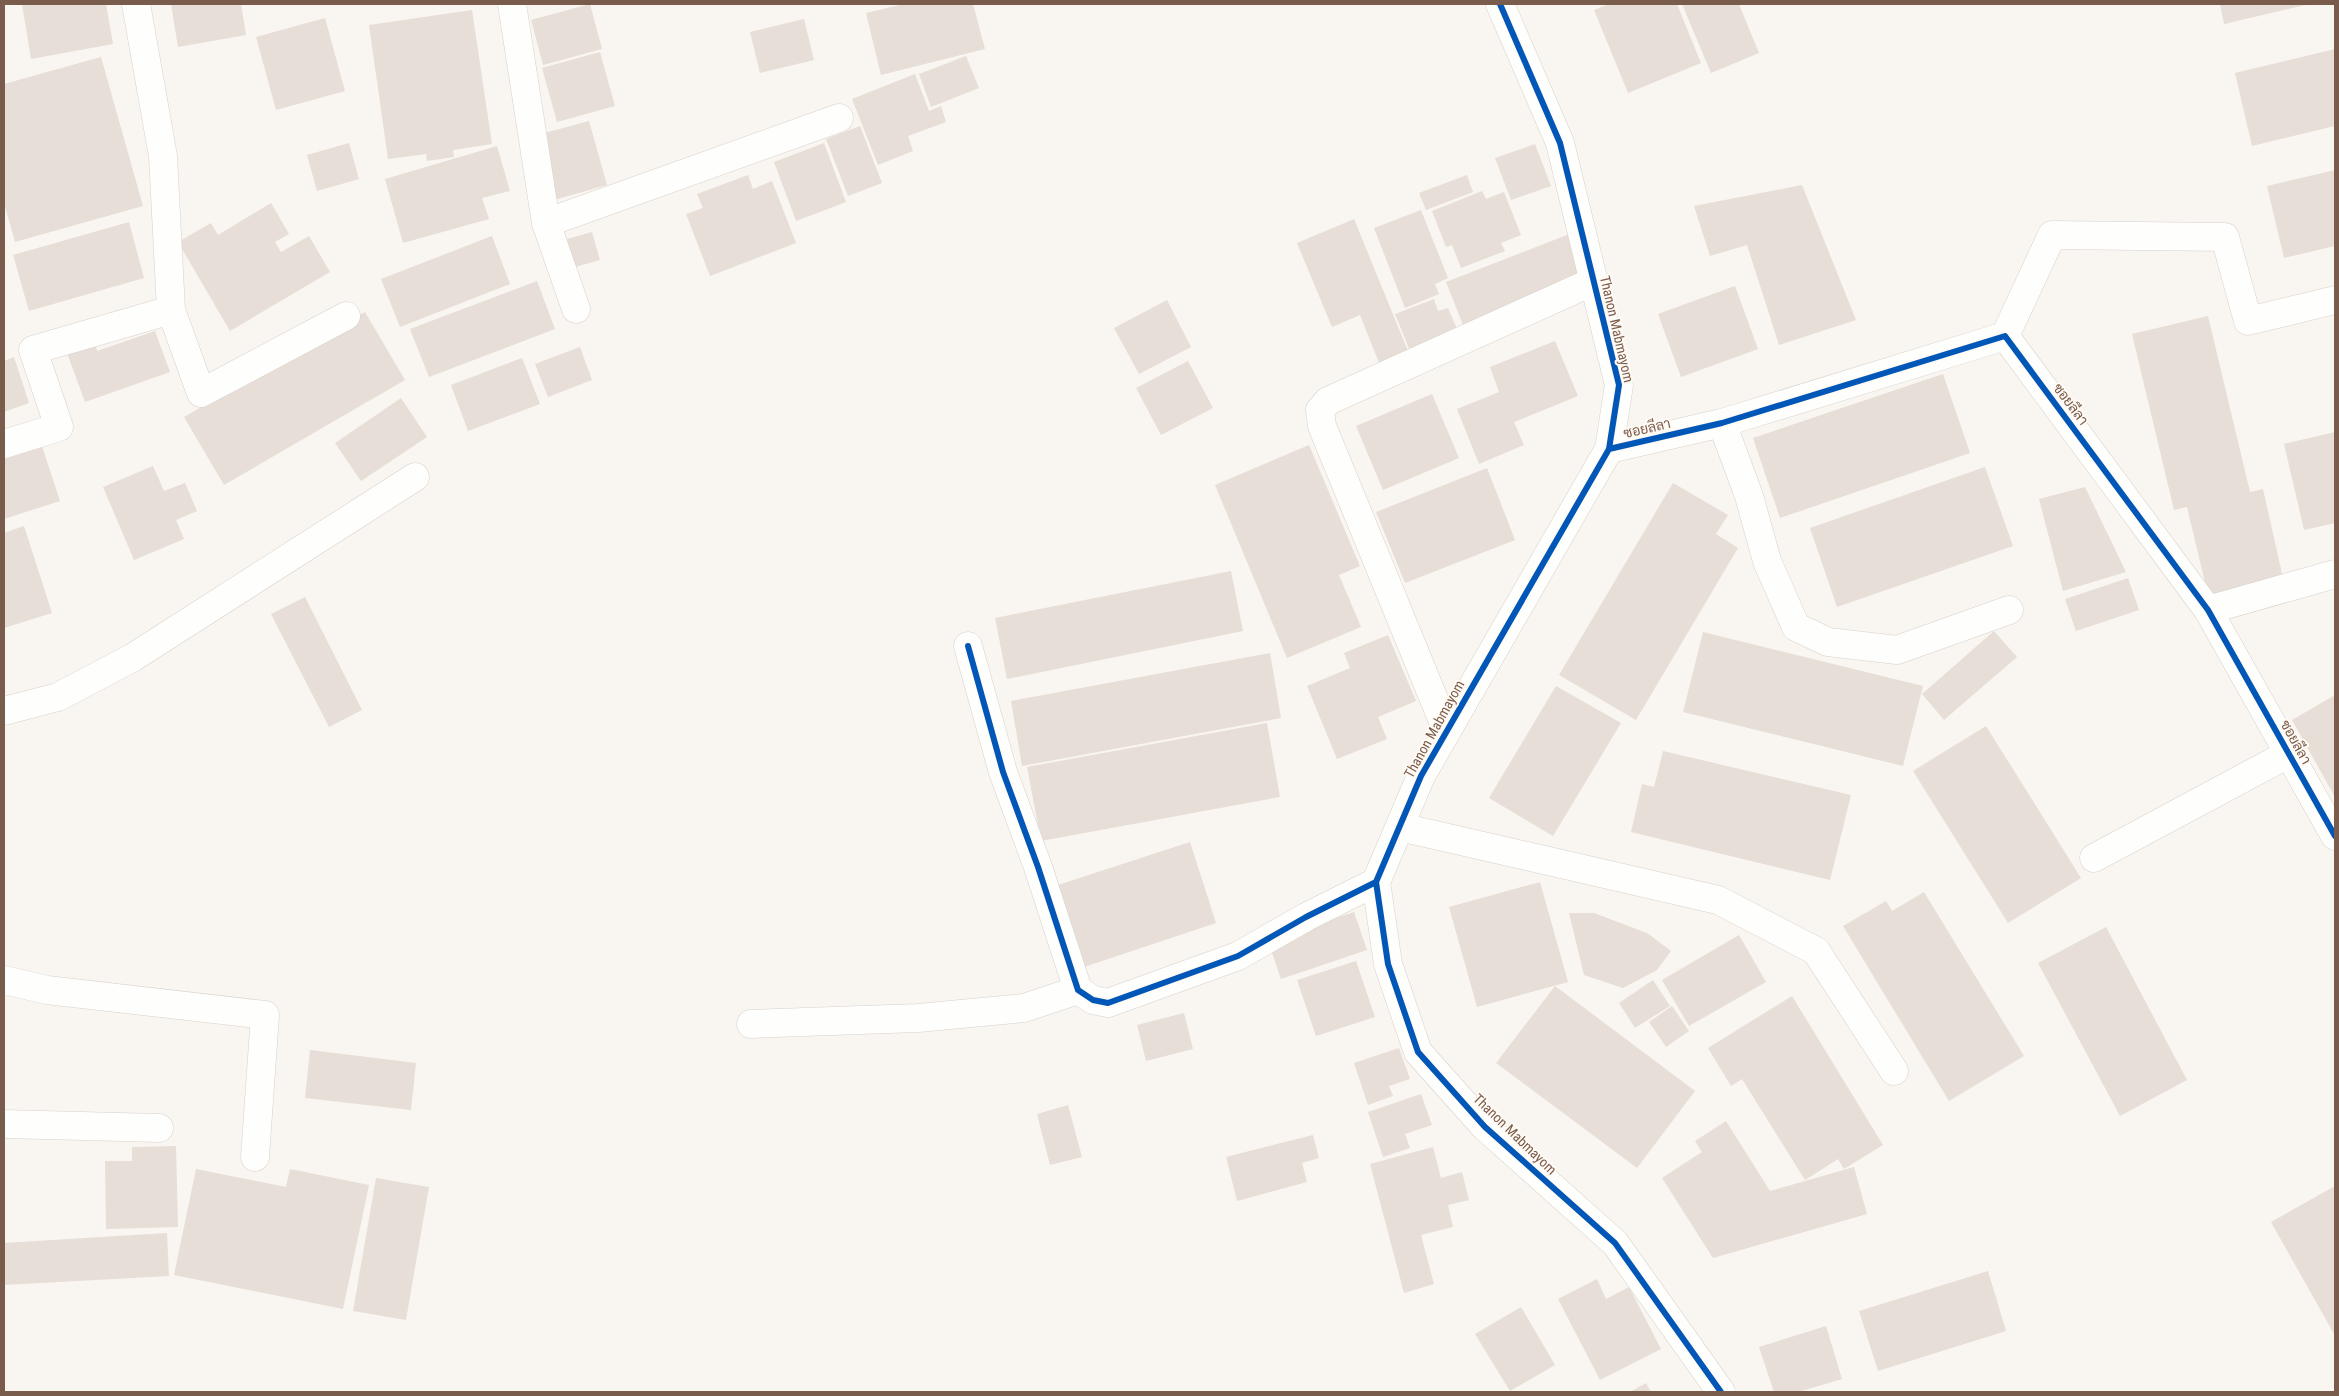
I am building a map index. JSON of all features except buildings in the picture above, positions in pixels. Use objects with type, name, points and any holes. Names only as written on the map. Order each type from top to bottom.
[{"type":"street","points":[[136,4],[163,156],[171,310],[201,394],[346,316]]},
{"type":"street","points":[[512,4],[546,223],[576,308]]},
{"type":"street","name":"Thanon Mabmayom","points":[[1500,4],[1560,143],[1619,385],[1609,450],[1421,776],[1376,882],[1388,964],[1418,1052],[1485,1127],[1615,1243],[1721,1392]]},
{"type":"street","points":[[546,223],[838,118]]},
{"type":"street","points":[[2004,336],[2052,235],[2224,237],[2248,320],[2335,300]]},
{"type":"street","points":[[1447,731],[1322,426],[1320,410],[1328,401],[1594,281]]},
{"type":"street","points":[[4,444],[58,427],[33,350],[171,310]]},
{"type":"street","name":"ซอยลีลา","points":[[1609,450],[1722,423],[2004,336],[2208,610],[2335,836]]},
{"type":"street","points":[[1722,423],[1749,496],[1767,561],[1796,627],[1828,642],[1897,650],[2009,610]]},
{"type":"street","points":[[4,711],[58,697],[132,658],[415,477]]},
{"type":"street","points":[[2208,610],[2335,574]]},
{"type":"street","points":[[968,646],[1004,772],[1038,867],[1078,990],[1093,1000],[1108,1003],[1238,956],[1306,917],[1376,882]]},
{"type":"street","points":[[2094,858],[2288,754]]},
{"type":"street","points":[[1400,827],[1718,900],[1816,951],[1894,1071]]},
{"type":"street","points":[[4,980],[47,990],[265,1015],[255,1157]]},
{"type":"street","points":[[751,1024],[918,1018],[1015,1009],[1024,1008],[1078,990]]},
{"type":"street","points":[[4,1124],[159,1128]]},
{"type":"cycle path","points":[[1500,4],[1560,143],[1619,385],[1609,449],[1421,776],[1376,882],[1388,964],[1418,1052],[1485,1127],[1615,1243],[1721,1392]]},
{"type":"cycle path","points":[[1609,449],[1722,423],[2005,336],[2208,610],[2335,836]]},
{"type":"cycle path","points":[[968,646],[1003,772],[1038,867],[1078,990],[1093,1000],[1108,1003],[1238,956],[1306,917],[1376,882]]}]
